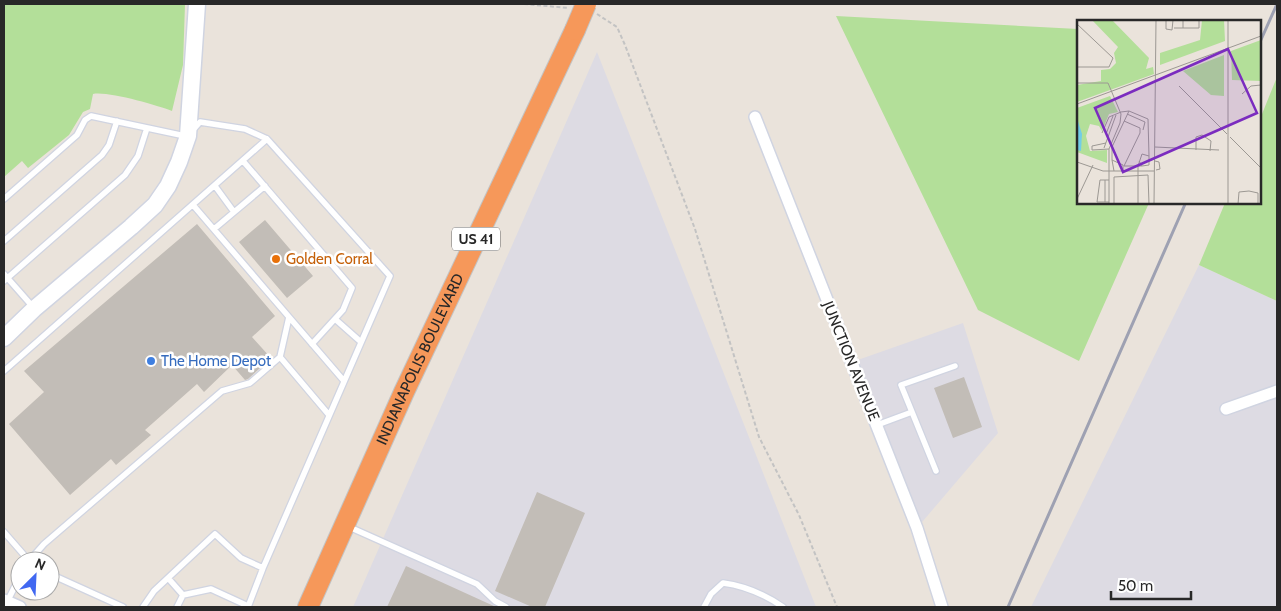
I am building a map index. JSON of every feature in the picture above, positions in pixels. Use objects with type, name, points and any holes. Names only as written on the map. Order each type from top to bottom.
[{"type":"highway","name":"INDIANAPOLIS BOULEVARD","points":[[308,607],[404,392],[586,4]]},
{"type":"street","points":[[4,338],[34,309],[155,205],[168,186],[188,136],[197,4]]},
{"type":"street","name":"JUNCTION AVENUE","points":[[755,117],[917,528],[942,607]]},
{"type":"street","points":[[1226,408],[1277,391]]},
{"type":"street","points":[[5,601],[20,607]]},
{"type":"lane","points":[[4,199],[77,136],[88,117],[98,116],[188,136],[200,122],[245,129],[267,139],[390,276],[263,568],[248,607],[210,589],[183,596],[177,607]]},
{"type":"lane","points":[[4,241],[102,155],[109,145],[117,121]]},
{"type":"lane","points":[[34,309],[5,278],[125,175],[138,156],[147,128]]},
{"type":"lane","points":[[4,371],[267,139]]},
{"type":"lane","points":[[243,161],[352,288],[343,310],[312,344]]},
{"type":"lane","points":[[215,186],[234,212]]},
{"type":"lane","points":[[214,230],[264,186]]},
{"type":"lane","points":[[193,205],[344,381]]},
{"type":"lane","points":[[37,551],[222,391],[250,384],[280,357],[289,317]]},
{"type":"lane","points":[[335,319],[361,342]]},
{"type":"lane","points":[[280,357],[329,416]]},
{"type":"lane","points":[[936,470],[902,385],[955,366]]},
{"type":"lane","points":[[877,425],[912,412]]},
{"type":"lane","points":[[345,525],[477,584],[495,601],[506,607]]},
{"type":"lane","points":[[4,532],[21,551]]},
{"type":"lane","points":[[143,607],[154,591],[215,534],[241,558],[263,568]]},
{"type":"lane","points":[[168,578],[183,596]]},
{"type":"lane","points":[[60,579],[123,607]]},
{"type":"lane","points":[[704,607],[711,594],[723,583],[738,585],[767,595],[783,607]]},
{"type":"path","points":[[617,27],[626,45],[695,229],[759,437],[799,515],[837,607]]},
{"type":"shaded area","points":[[597,52],[816,607],[353,607]]},
{"type":"shaded area","points":[[1199,265],[1277,301],[1277,607],[1031,607]]},
{"type":"shaded area","points":[[963,323],[998,433],[917,528],[852,362]]},
{"type":"green space","points":[[4,4],[185,4],[183,65],[172,111],[120,96],[93,94],[90,109],[83,112],[69,135],[28,168],[22,161],[4,177]]},
{"type":"green space","points":[[836,16],[1077,29],[1077,204],[1149,204],[1079,361],[978,310]]},
{"type":"green space","points":[[1277,77],[1277,301],[1199,265],[1225,204],[1261,204],[1261,117]]},
{"type":"building","name":"Golden Corral","points":[[265,220],[313,276],[287,298],[239,242]]},
{"type":"building","name":"The Home Depot","points":[[197,224],[275,316],[252,337],[271,358],[248,379],[245,380],[232,365],[204,392],[197,384],[145,430],[151,435],[116,465],[111,459],[70,495],[9,424],[44,392],[24,371]]},
{"type":"building","points":[[964,377],[982,427],[953,438],[934,388]]},
{"type":"building","points":[[537,492],[585,513],[545,607],[532,607],[495,591]]},
{"type":"building","points":[[406,566],[496,607],[387,607]]},
{"type":"railway","points":[[1261,40],[1277,4]]},
{"type":"railway","points":[[1008,607],[1185,204]]},
{"type":"place","name":"Golden Corral","points":[[276,259]]},
{"type":"place","name":"The Home Depot","points":[[151,361]]}]
